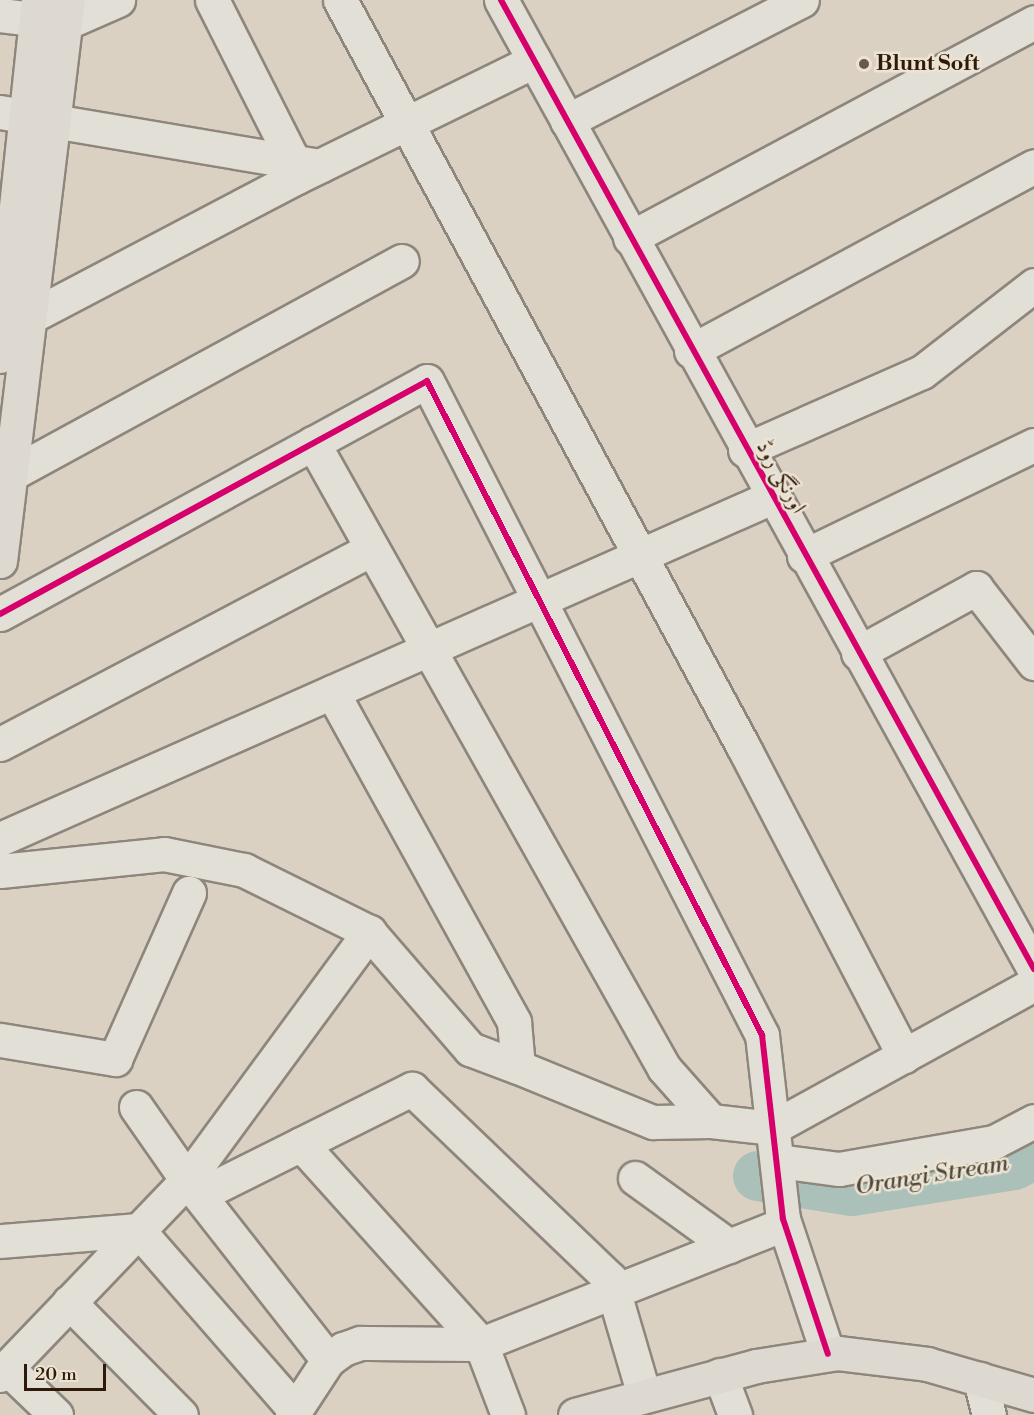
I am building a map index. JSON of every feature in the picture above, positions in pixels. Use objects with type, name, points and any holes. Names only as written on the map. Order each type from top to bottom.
[{"type":"main road","points":[[0,356],[26,116],[52,11]]},
{"type":"main road","points":[[0,561],[30,317],[26,116]]},
{"type":"main road","points":[[575,1415],[720,1375],[828,1354],[927,1364],[1034,1395]]},
{"type":"street","points":[[0,15],[52,11],[118,0]]},
{"type":"street","points":[[212,0],[307,164]]},
{"type":"street","points":[[340,0],[640,555],[904,1056]]},
{"type":"street","points":[[567,121],[802,0]]},
{"type":"street","name":"اورنگی روڈ","points":[[509,3],[534,61],[691,351],[1034,969]]},
{"type":"street","points":[[630,238],[1034,22]]},
{"type":"street","points":[[30,317],[307,164],[406,123],[534,61]]},
{"type":"street","points":[[26,116],[307,164]]},
{"type":"street","points":[[691,351],[1034,166]]},
{"type":"street","points":[[11,474],[402,261]]},
{"type":"street","points":[[745,450],[922,372],[1034,285]]},
{"type":"street","points":[[0,614],[427,381],[762,1035],[783,1221],[828,1354]]},
{"type":"street","points":[[313,443],[664,1068],[711,1121]]},
{"type":"street","points":[[804,556],[1034,445]]},
{"type":"street","points":[[0,839],[771,497]]},
{"type":"street","points":[[0,744],[372,549]]},
{"type":"street","points":[[858,653],[976,588],[1034,663]]},
{"type":"street","points":[[332,692],[514,1022],[518,1067]]},
{"type":"street","points":[[0,871],[164,854],[244,870],[369,932],[470,1049],[653,1122],[711,1121],[772,1128],[1034,984]]},
{"type":"street","points":[[0,1040],[115,1059],[189,893]]},
{"type":"street","points":[[193,1187],[369,932]]},
{"type":"street","points":[[56,1415],[3,1371],[138,1230],[193,1187],[301,1144],[412,1089],[610,1279],[644,1395]]},
{"type":"street","points":[[136,1107],[193,1187],[328,1360]]},
{"type":"street","points":[[778,1165],[839,1169],[994,1142],[1034,1121]]},
{"type":"street","points":[[301,1144],[481,1344],[508,1415]]},
{"type":"street","points":[[635,1178],[729,1246]]},
{"type":"street","points":[[138,1230],[293,1412],[328,1360],[360,1343],[481,1344],[729,1246],[783,1221]]},
{"type":"street","points":[[0,1241],[138,1230]]},
{"type":"street","points":[[69,1302],[181,1415]]},
{"type":"street","points":[[720,1375],[735,1415]]},
{"type":"street","points":[[980,1379],[989,1415]]},
{"type":"waterway","name":"Orangi Stream","points":[[758,1176],[852,1191],[1014,1165],[1034,1155]]},
{"type":"cycle path","points":[[501,0],[1034,969]]},
{"type":"cycle path","points":[[0,614],[427,381],[762,1035],[783,1219],[828,1354]]},
{"type":"place","name":"Blunt Soft","points":[[864,64]]}]
